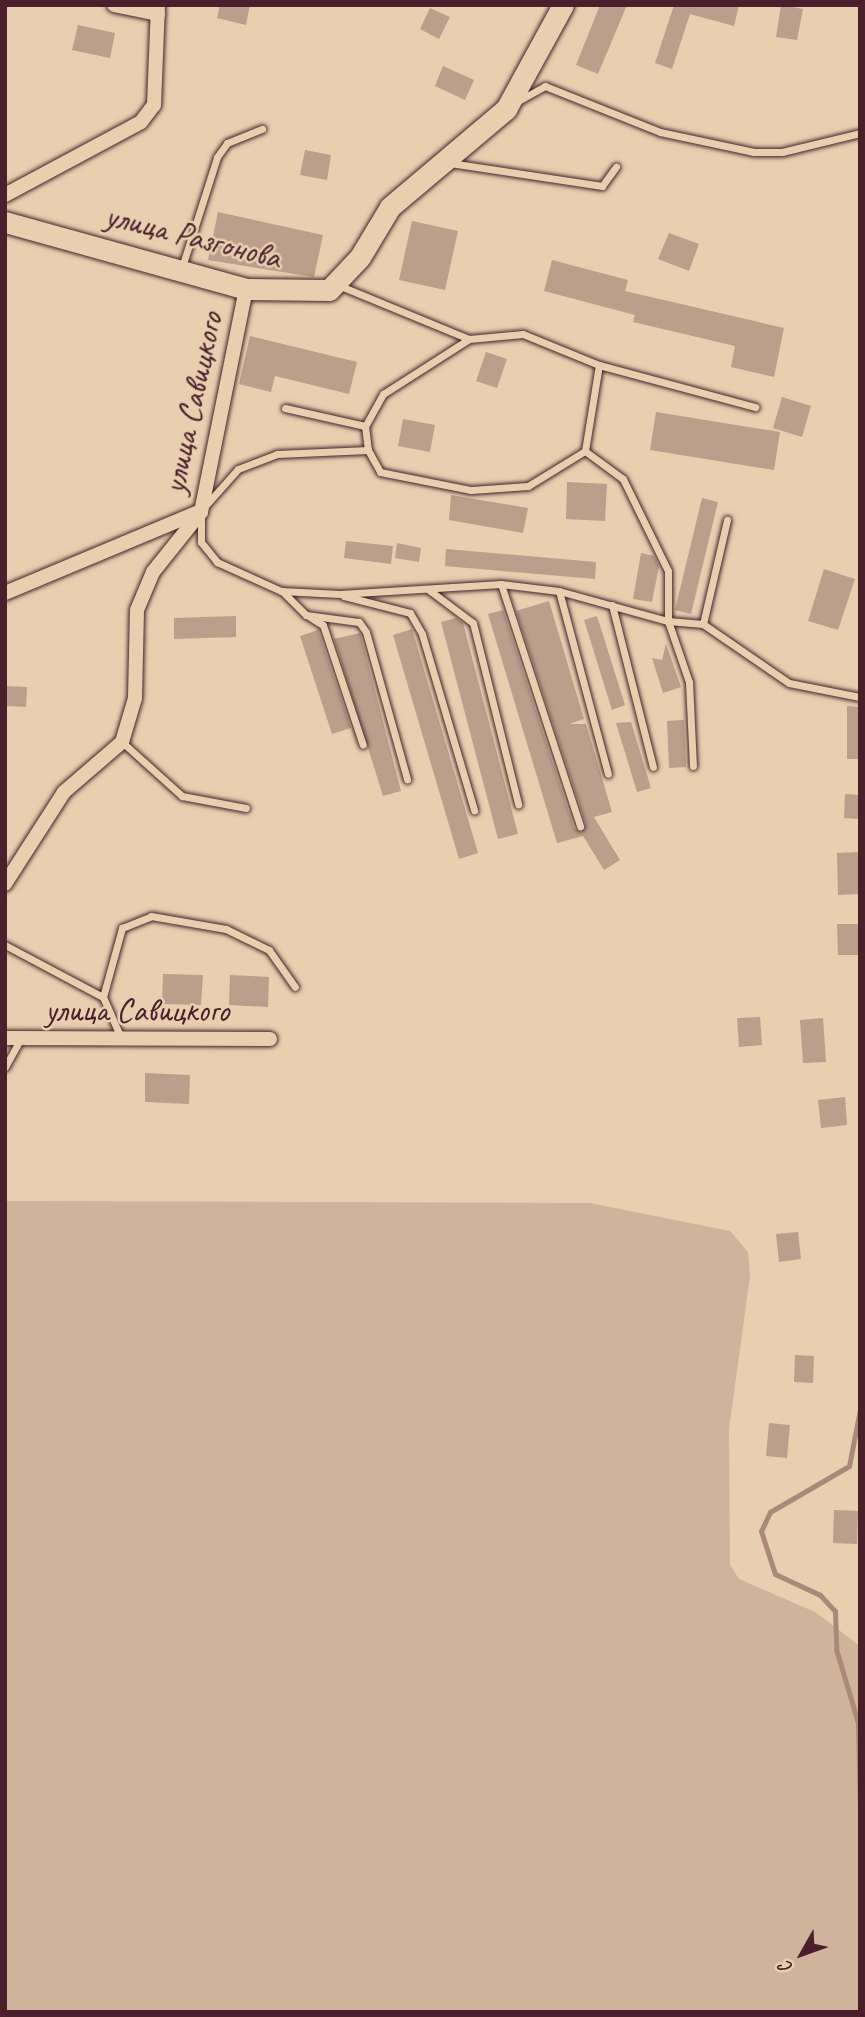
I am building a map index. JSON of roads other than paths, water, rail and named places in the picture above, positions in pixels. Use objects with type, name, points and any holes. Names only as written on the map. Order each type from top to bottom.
[{"type":"street","points":[[5,195],[141,122],[154,105],[158,10],[114,5]]},
{"type":"street","points":[[338,285],[390,207],[446,163],[506,109],[563,5]]},
{"type":"street","name":"улица Разгонова","points":[[5,222],[246,289],[305,292],[338,285]]},
{"type":"street","name":"улица Савицкого","points":[[122,742],[135,698],[137,610],[153,572],[201,512],[246,289]]},
{"type":"street","points":[[5,593],[201,512]]},
{"type":"street","points":[[5,884],[64,792],[122,742]]},
{"type":"street","name":"улица Савицкого","points":[[5,1038],[270,1039]]},
{"type":"lane","points":[[506,109],[545,86],[660,132],[754,152],[860,133]]},
{"type":"lane","points":[[181,269],[217,157],[226,143],[262,129]]},
{"type":"lane","points":[[446,163],[602,186],[617,167]]},
{"type":"lane","points":[[338,285],[469,339]]},
{"type":"lane","points":[[599,365],[585,451],[528,486],[471,490],[404,481],[380,472],[368,450],[365,426],[383,394],[469,339],[523,334],[599,365],[755,407]]},
{"type":"lane","points":[[285,408],[365,426]]},
{"type":"lane","points":[[363,745],[323,625],[306,615],[281,591],[217,562],[201,542],[201,512],[238,468],[277,454],[368,450]]},
{"type":"lane","points":[[585,451],[623,479],[668,571],[668,621],[689,682],[693,766]]},
{"type":"lane","points":[[703,624],[727,520]]},
{"type":"lane","points":[[281,591],[340,594],[389,587],[429,590],[501,584],[559,591],[668,621],[703,624],[789,683],[860,696]]},
{"type":"lane","points":[[501,584],[580,827]]},
{"type":"lane","points":[[429,590],[472,623],[517,804]]},
{"type":"lane","points":[[559,591],[608,774]]},
{"type":"lane","points":[[340,594],[410,613],[474,810]]},
{"type":"lane","points":[[612,605],[653,766]]},
{"type":"lane","points":[[306,615],[359,622],[366,632],[407,779]]},
{"type":"lane","points":[[122,742],[182,796],[246,808]]},
{"type":"lane","points":[[103,998],[122,928],[151,916],[226,929],[269,950],[295,987]]},
{"type":"lane","points":[[5,945],[103,998],[121,1038]]},
{"type":"lane","points":[[5,1067],[21,1039]]},
{"type":"waterway","points":[[860,1409],[849,1466],[770,1512],[761,1531],[775,1574],[820,1595],[835,1611],[836,1649],[858,1723],[860,1808]]}]
